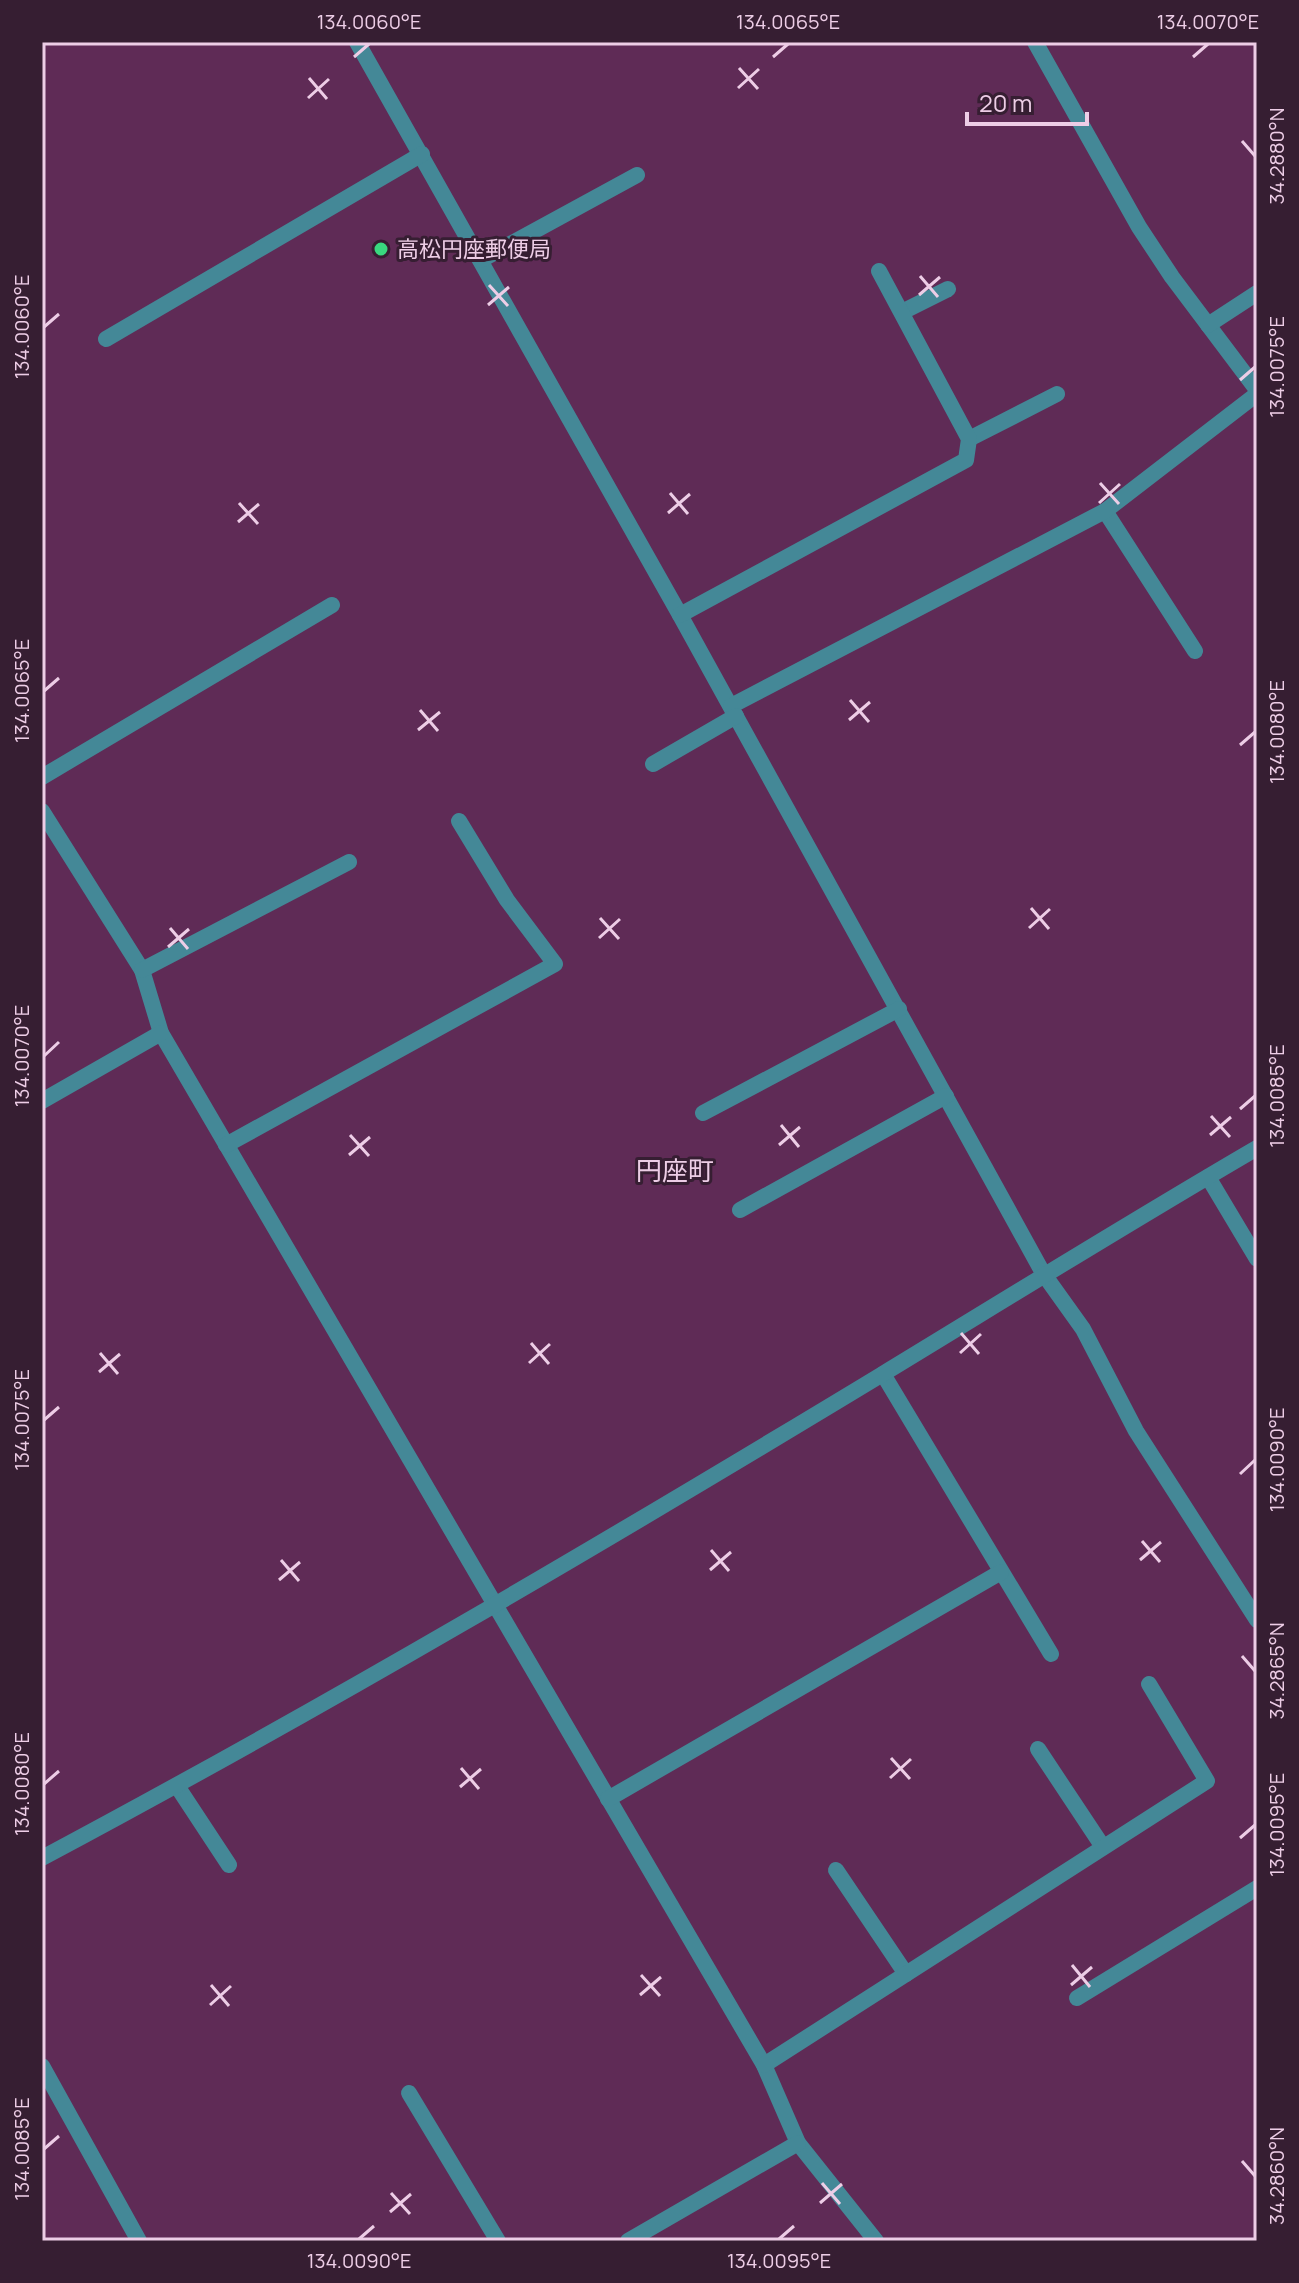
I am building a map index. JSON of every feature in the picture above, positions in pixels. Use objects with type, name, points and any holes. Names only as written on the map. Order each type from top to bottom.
[{"type":"street","points":[[357,42],[680,615],[1043,1273],[1083,1329],[1136,1431],[1257,1620]]},
{"type":"street","points":[[653,764],[733,711],[1105,511],[1257,392],[1139,227],[1035,42]]},
{"type":"street","points":[[106,339],[422,154]]},
{"type":"street","points":[[481,260],[637,175]]},
{"type":"street","points":[[680,615],[966,460],[969,439],[879,271]]},
{"type":"street","points":[[902,312],[948,289]]},
{"type":"street","points":[[1208,325],[1257,293]]},
{"type":"street","points":[[969,439],[1057,394]]},
{"type":"street","points":[[1105,511],[1195,651]]},
{"type":"street","points":[[42,777],[332,605]]},
{"type":"street","points":[[42,811],[142,970],[161,1033],[764,2065],[798,2143],[876,2241]]},
{"type":"street","points":[[226,1145],[555,964],[507,900],[459,821]]},
{"type":"street","points":[[142,970],[349,862]]},
{"type":"street","points":[[703,1113],[899,1009]]},
{"type":"street","points":[[42,1101],[161,1033]]},
{"type":"street","points":[[740,1210],[946,1096]]},
{"type":"street","points":[[42,1858],[177,1786],[494,1606],[883,1374],[1043,1273],[1257,1148]]},
{"type":"street","points":[[1208,1177],[1257,1259]]},
{"type":"street","points":[[883,1374],[1051,1654]]},
{"type":"street","points":[[608,1799],[1001,1572]]},
{"type":"street","points":[[764,2065],[1207,1781],[1149,1684]]},
{"type":"street","points":[[1038,1749],[1103,1847]]},
{"type":"street","points":[[177,1786],[229,1865]]},
{"type":"street","points":[[836,1870],[906,1974]]},
{"type":"street","points":[[1077,1998],[1257,1888]]},
{"type":"street","points":[[42,2066],[139,2241]]},
{"type":"street","points":[[409,2093],[498,2241]]},
{"type":"street","points":[[628,2241],[798,2143]]},
{"type":"place","name":"高松円座郵便局","points":[[381,249]]},
{"type":"district","name":"円座町","points":[[675,1170]]}]
